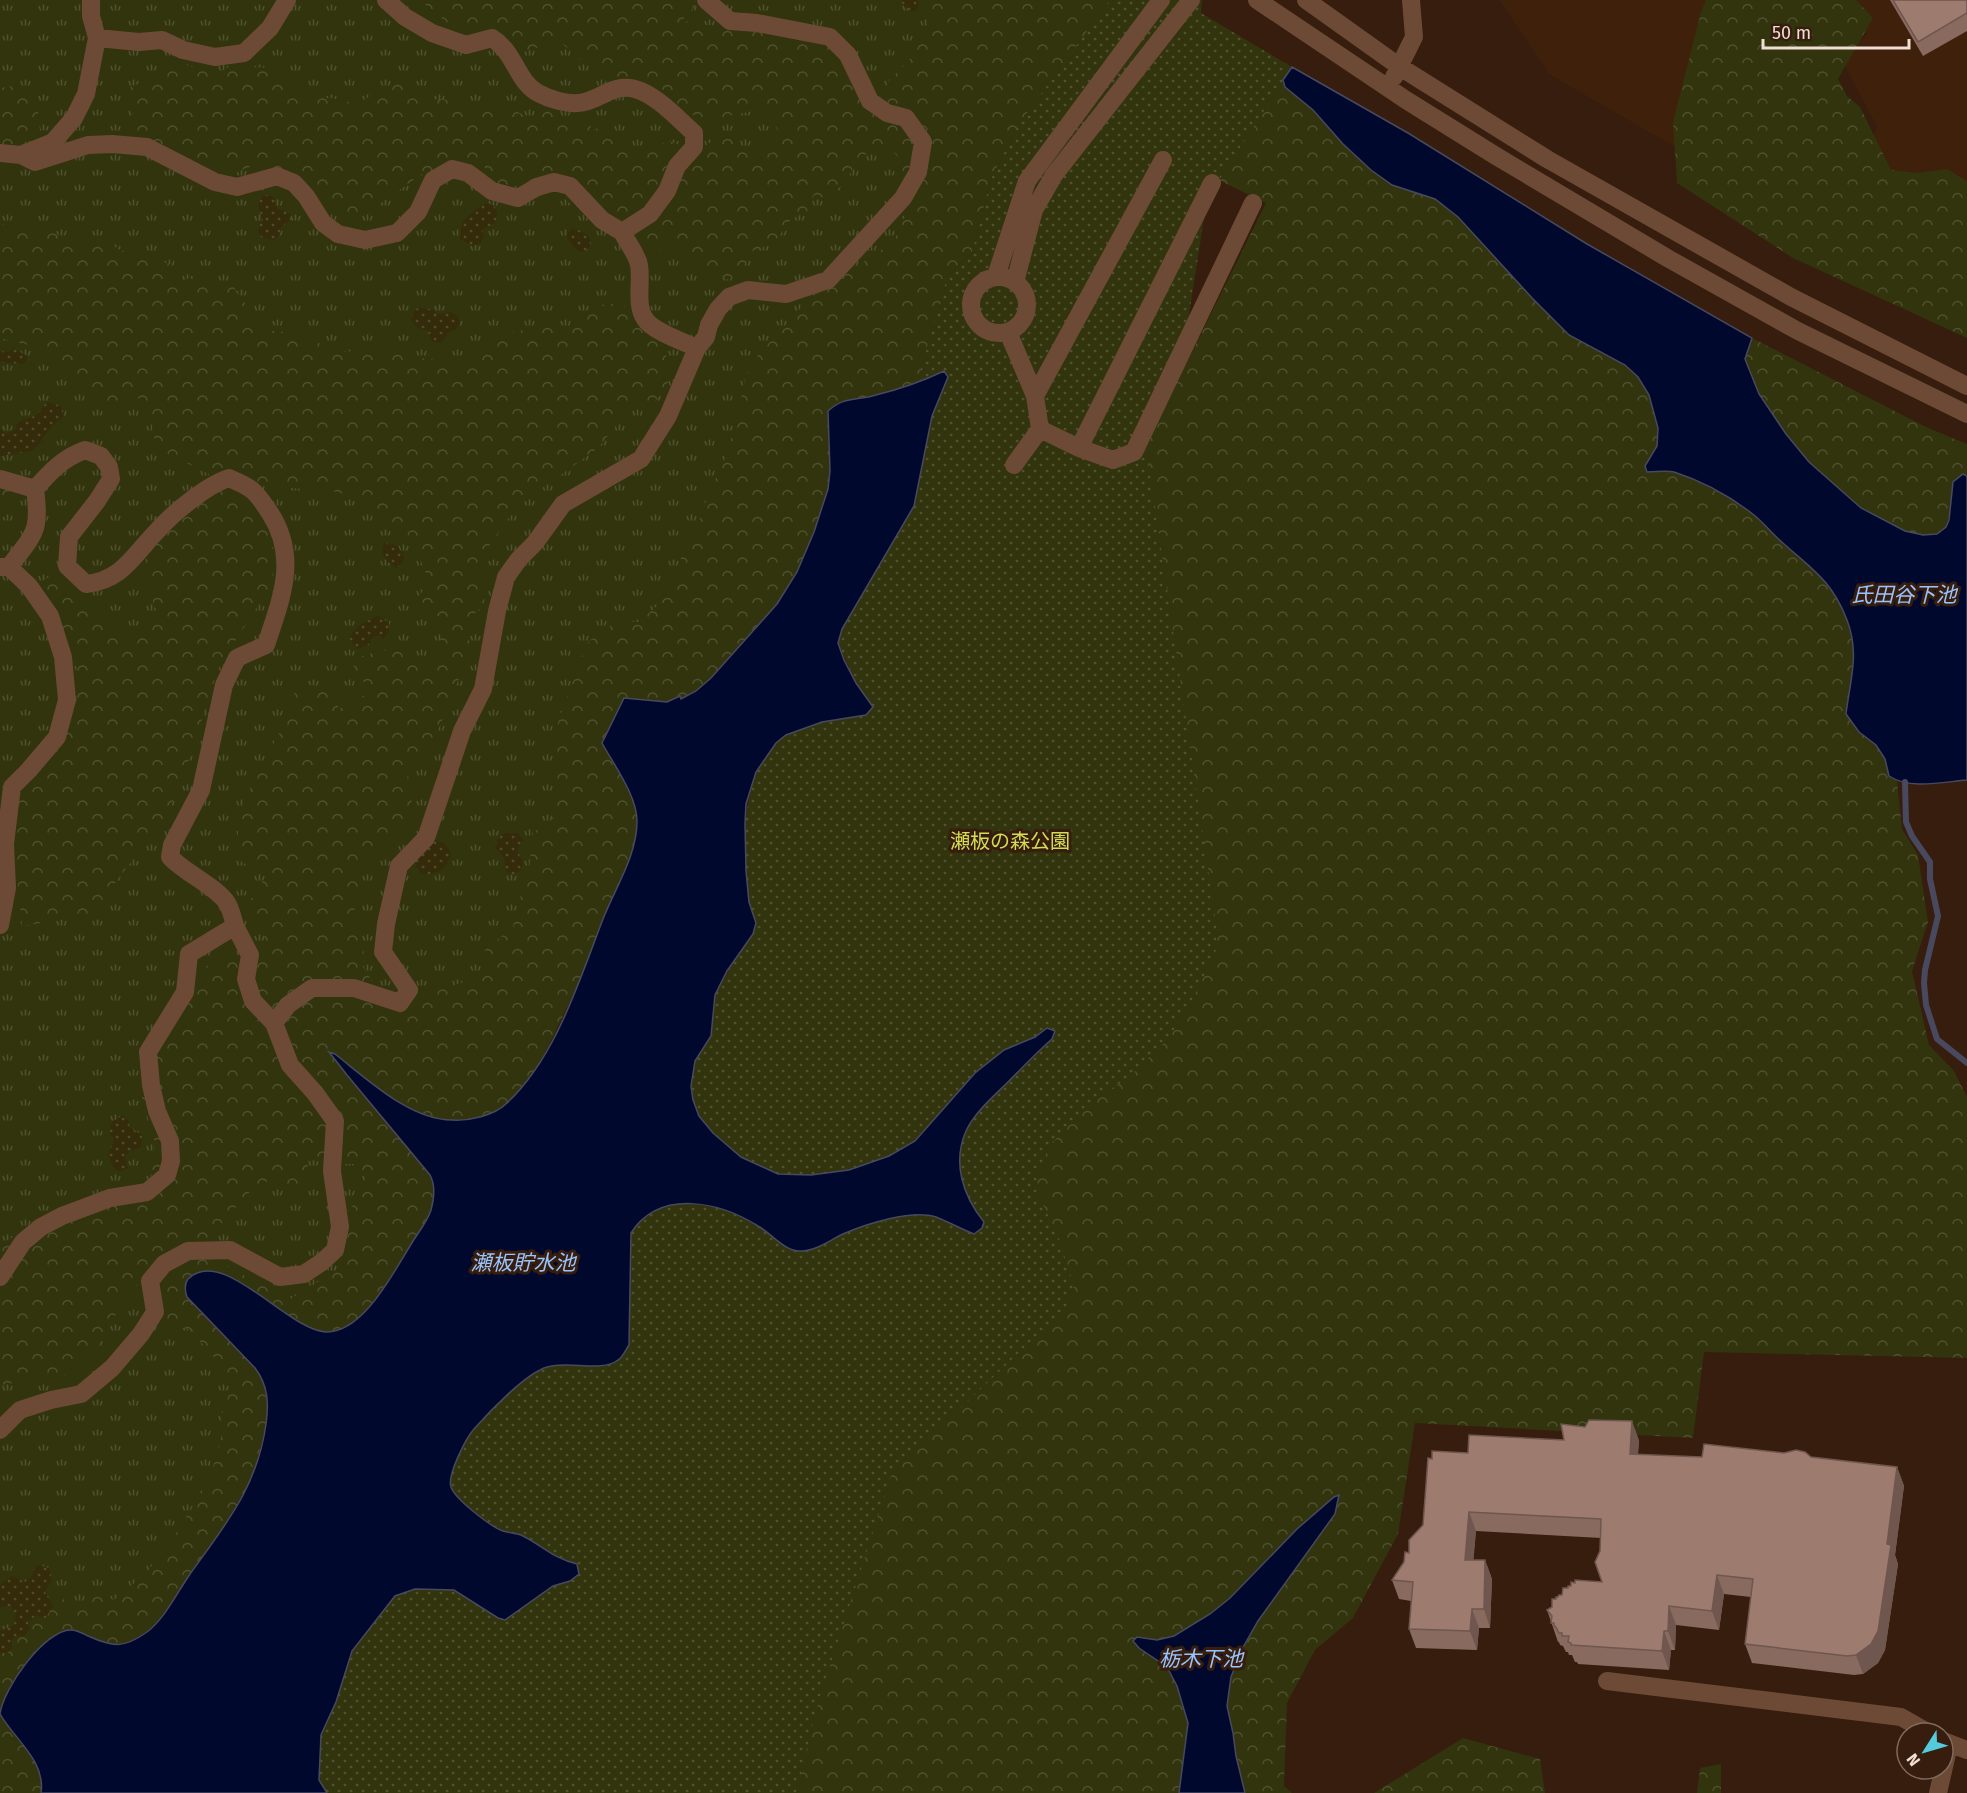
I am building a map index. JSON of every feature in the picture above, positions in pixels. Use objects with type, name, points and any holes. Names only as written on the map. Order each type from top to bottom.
[{"type":"street","points":[[21,155],[53,142],[74,118],[86,94],[98,38],[91,16],[91,0]]},
{"type":"street","points":[[98,38],[139,42],[162,40],[183,50],[215,57],[244,53],[270,28],[286,0]]},
{"type":"street","points":[[386,0],[405,17],[432,33],[466,45],[492,38],[502,44],[522,79],[537,93],[564,102],[580,103],[615,88],[636,89],[661,103],[694,133],[694,147],[677,166],[667,191],[650,214],[622,232]]},
{"type":"street","points":[[274,1023],[288,1005],[312,988],[354,988],[400,1004],[409,990],[383,952],[386,924],[399,866],[426,838],[462,731],[483,689],[497,611],[506,577],[535,543],[563,504],[641,459],[668,416],[697,348],[706,338],[709,325],[718,309],[729,297],[748,290],[786,294],[828,280],[903,198],[918,172],[923,142],[906,118],[887,113],[870,101],[848,55],[830,36],[757,23],[730,21],[706,0]]},
{"type":"street","points":[[996,276],[1027,180],[1161,0]]},
{"type":"street","points":[[1015,282],[1034,210],[1054,175],[1191,0]]},
{"type":"street","points":[[1257,0],[1387,88],[1669,259],[1798,331],[1967,414]]},
{"type":"street","points":[[1306,0],[1400,67],[1547,159],[1791,297],[1967,386]]},
{"type":"street","points":[[1387,88],[1414,37],[1411,0]]},
{"type":"street","points":[[0,153],[21,155],[35,162],[88,145],[123,145],[147,147],[215,182],[237,187],[277,176],[294,183],[306,196],[323,223],[338,234],[365,240],[397,233],[418,212],[433,180],[452,169],[468,173],[492,191],[518,198],[537,187],[554,182],[570,186],[602,220],[622,232],[638,262],[641,284],[639,303],[645,320],[697,348]]},
{"type":"street","points":[[1035,396],[1163,160]]},
{"type":"street","points":[[1080,448],[1212,183]]},
{"type":"street","points":[[1040,429],[1080,448],[1113,460],[1134,452],[1253,203]]},
{"type":"street","points":[[996,276],[1006,277],[1022,288],[1028,305],[1022,322],[1008,332],[999,333],[982,328],[971,312],[973,293],[987,279],[996,276]]},
{"type":"street","points":[[1008,332],[1035,396],[1040,429],[1014,465]]},
{"type":"street","points":[[0,924],[8,888],[5,844],[12,787],[57,737],[67,700],[63,657],[50,616],[29,586],[4,567],[32,536],[39,516],[35,489],[50,471],[69,456],[85,450],[101,456],[109,467],[111,479],[69,537],[67,566],[86,584],[102,582],[118,573],[138,555],[158,529],[216,482],[229,478],[253,490],[278,526],[286,552],[286,574],[280,605],[266,645],[237,658],[224,685],[201,790],[172,845],[170,857],[178,866],[227,903],[235,926],[250,955],[246,979],[253,1001],[274,1023],[290,1065],[315,1093],[335,1121],[332,1172],[340,1227],[335,1250],[304,1274],[280,1276],[230,1250],[188,1251],[164,1264],[150,1281],[155,1312],[141,1335],[112,1368],[81,1394],[51,1400],[20,1410],[0,1430]]},
{"type":"street","points":[[0,479],[35,489]]},
{"type":"street","points":[[0,1277],[23,1242],[41,1227],[62,1216],[110,1198],[147,1192],[167,1175],[171,1161],[170,1141],[157,1111],[151,1085],[148,1052],[185,992],[189,954],[235,926]]},
{"type":"street","points":[[1607,1681],[1901,1717],[1908,1721]]},
{"type":"shaded area","points":[[1499,0],[1738,0],[1678,149],[1549,74]]},
{"type":"shaded area","points":[[1838,0],[1967,0],[1967,220],[1860,167],[1877,127],[1839,55],[1867,35]]},
{"type":"green space","points":[[0,0],[1110,0],[828,411],[828,448],[797,572],[777,604],[696,691],[603,920],[347,1075],[430,1175],[430,1212],[235,1349],[254,1476],[0,1712]]},
{"type":"green space","points":[[420,0],[692,0],[695,6],[683,19],[689,23],[745,29],[831,43],[852,76],[868,111],[882,95],[890,79],[908,62],[927,28],[934,0],[1110,0],[1019,124],[991,179],[972,253],[949,274],[1138,461],[1266,203],[1131,138],[1292,67],[1283,80],[1285,87],[1313,110],[1343,144],[1371,170],[1392,185],[1435,199],[1458,217],[1569,335],[1625,365],[1638,377],[1649,395],[1658,427],[1657,446],[1645,466],[1647,472],[1672,471],[1697,481],[1730,499],[1756,517],[1784,545],[1817,571],[1835,594],[1847,621],[1855,655],[1848,703],[1853,725],[1876,745],[1885,759],[1889,776],[1897,781],[1902,829],[1918,855],[1928,922],[1912,971],[1929,1045],[1954,1071],[1967,1097],[1967,1358],[1704,1352],[1693,1438],[1415,1423],[1398,1534],[1353,1618],[1315,1650],[1287,1703],[1284,1786],[1292,1793],[1245,1793],[1227,1706],[1231,1677],[1242,1649],[1258,1621],[1335,1514],[1297,1529],[1230,1598],[1210,1614],[1174,1636],[1157,1640],[1137,1637],[1167,1667],[1177,1686],[1188,1723],[1179,1793],[327,1793],[321,1735],[336,1702],[760,1227],[915,1141],[917,384],[890,390],[876,396],[854,399],[828,411],[830,471],[828,489],[814,532],[797,572],[777,604],[711,678],[696,691],[681,699],[680,696],[667,702],[624,698],[614,713],[608,730],[608,742],[615,764],[635,807],[637,832],[634,846],[570,1000],[538,1066],[523,1086],[498,1110],[469,1119],[448,1120],[428,1116],[402,1104],[330,1052],[430,1175],[434,1193],[430,1212],[371,1304],[356,1321],[342,1330],[327,1332],[311,1328],[280,1311],[239,1282],[230,1279],[204,1272],[188,1280],[187,1297],[264,1380],[268,1414],[254,1476],[221,1532],[162,1616],[149,1630],[131,1641],[113,1646],[89,1636],[58,1635],[22,1668],[9,1688],[0,1712],[0,1650],[17,1630],[49,1610],[52,1594],[61,1588],[64,1601],[77,1610],[97,1593],[114,1600],[145,1574],[166,1549],[208,1483],[221,1441],[221,1414],[229,1395],[232,1378],[190,1330],[159,1321],[147,1275],[126,1296],[101,1342],[74,1374],[0,1385],[0,1246],[34,1221],[80,1201],[130,1195],[151,1180],[155,1143],[140,1091],[145,1053],[177,1026],[186,973],[239,955],[259,955],[265,937],[243,911],[267,875],[238,860],[238,818],[256,774],[287,720],[285,701],[306,684],[328,689],[338,697],[338,708],[351,708],[374,688],[351,675],[356,658],[376,652],[399,650],[426,662],[439,652],[443,616],[427,616],[420,594],[430,584],[417,551],[405,530],[379,518],[362,501],[338,492],[256,485],[277,562],[269,588],[220,665],[204,709],[198,736],[169,811],[91,915],[22,926],[14,845],[16,795],[77,720],[76,650],[37,585],[57,571],[121,630],[139,630],[161,623],[140,567],[164,534],[205,498],[209,474],[156,448],[148,404],[140,398],[101,408],[65,378],[52,348],[32,346],[0,338],[0,224],[56,234],[87,245],[109,243],[120,250],[170,264],[180,281],[199,275],[233,286],[246,305],[253,328],[300,334],[338,352],[385,349],[408,357],[439,360],[455,365],[490,349],[511,333],[549,324],[575,328],[598,305],[621,303],[635,320],[663,343],[671,378],[654,403],[629,410],[597,449],[528,498],[506,521],[489,546],[480,570],[485,590],[484,605],[472,616],[468,650],[460,664],[460,676],[440,726],[408,775],[413,810],[406,829],[360,870],[363,890],[354,907],[364,949],[362,965],[389,1009],[480,977],[485,950],[513,927],[529,869],[533,831],[551,827],[558,722],[589,641],[616,622],[639,622],[660,603],[728,452],[749,365],[808,300],[894,241],[906,213],[902,162],[890,148],[874,146],[853,167],[848,178],[829,199],[814,195],[807,212],[791,219],[774,243],[750,252],[742,270],[729,280],[694,266],[666,244],[649,259],[591,221],[557,193],[539,183],[516,179],[514,188],[484,180],[485,165],[472,161],[449,172],[454,178],[449,191],[439,191],[422,174],[365,214],[332,212],[309,182],[254,165],[235,173],[218,165],[200,163],[143,140],[137,133],[127,89],[146,80],[158,69],[178,62],[216,75],[230,66],[274,68],[313,98],[332,98],[356,104],[396,82],[427,99],[454,100],[477,112],[503,105],[528,117],[548,111],[603,131],[645,153],[668,141],[697,150],[715,140],[734,138],[749,156],[772,153],[779,134],[770,114],[753,111],[703,121],[678,106],[657,83],[613,82],[604,79],[559,41],[521,53],[484,28],[450,25]],"holes":[[[308,1159],[329,1164],[355,1164],[366,1175],[360,1198],[330,1229],[342,1267],[289,1300],[196,1249],[255,1186],[279,1177],[294,1194],[307,1177]]]},
{"type":"green space","name":"瀬板の森公園","points":[[1110,0],[1202,0],[1201,13],[1292,67],[1207,199],[1186,334],[1131,446],[1148,460],[1217,930],[1216,950],[1196,993],[1168,1039],[1131,1075],[1086,1108],[1051,1144],[1037,1173],[1038,1194],[1059,1239],[1074,1286],[1065,1309],[892,1473],[818,1703],[796,1793],[327,1793],[319,1780],[321,1735],[336,1702],[352,1651],[395,1596],[415,1589],[454,1590],[505,1619],[553,1586],[570,1581],[577,1564],[554,1555],[518,1534],[505,1532],[482,1518],[454,1492],[450,1481],[451,1474],[471,1432],[506,1395],[529,1377],[547,1367],[556,1365],[602,1366],[611,1364],[623,1355],[629,1345],[631,1232],[640,1219],[658,1209],[676,1203],[704,1205],[733,1212],[760,1227],[785,1246],[819,1247],[845,1233],[915,1213],[936,1217],[953,1226],[984,1222],[970,1201],[962,1179],[960,1155],[966,1131],[984,1106],[1052,1039],[1055,1030],[1047,1029],[1035,1037],[1004,1050],[975,1073],[915,1141],[889,1156],[849,1170],[830,1173],[778,1174],[741,1157],[713,1133],[699,1116],[691,1086],[695,1061],[711,1036],[715,995],[756,923],[748,901],[744,860],[747,810],[752,786],[760,765],[771,747],[786,735],[825,722],[866,715],[869,700],[856,683],[838,643],[842,629],[883,560],[928,435],[932,416],[948,377],[944,372],[917,384],[949,274],[972,253],[991,179],[1019,124]]},
{"type":"green space","points":[[1706,0],[1856,0],[1873,18],[1838,79],[1847,96],[1860,107],[1891,170],[1917,173],[1947,169],[1967,181],[1967,338],[1793,258],[1677,183],[1673,122]]},
{"type":"green space","points":[[20,85],[38,111],[40,131],[17,148],[0,145],[0,88]]},
{"type":"green space","points":[[1752,338],[1928,428],[1967,444],[1967,476],[1963,474],[1946,527],[1937,534],[1923,535],[1905,531],[1861,508],[1809,462],[1786,434],[1759,394],[1745,359]]},
{"type":"green space","points":[[0,483],[8,487],[11,501],[8,513],[0,519]]},
{"type":"green space","points":[[0,1714],[34,1760],[41,1781],[41,1793],[0,1793]]},
{"type":"green space","points":[[1463,1738],[1540,1759],[1545,1793],[1374,1793]]},
{"type":"green space","points":[[1721,1764],[1721,1793],[1697,1793],[1700,1768]]},
{"type":"sand","points":[[902,0],[917,0],[919,4],[916,11],[910,11]]},
{"type":"sand","points":[[270,195],[275,199],[275,206],[290,214],[291,220],[281,227],[279,236],[274,240],[262,238],[258,232],[263,221],[259,202],[263,196]]},
{"type":"sand","points":[[487,203],[495,208],[497,213],[495,223],[482,230],[484,237],[480,243],[473,246],[460,239],[460,232],[467,217]]},
{"type":"sand","points":[[572,229],[588,235],[591,243],[588,249],[582,252],[576,250],[567,237],[568,232]]},
{"type":"sand","points":[[419,307],[433,310],[437,314],[452,312],[458,317],[460,324],[448,333],[443,342],[432,341],[427,330],[416,326],[411,319],[413,312]]},
{"type":"sand","points":[[15,349],[27,356],[23,364],[0,362],[0,351],[7,352]]},
{"type":"sand","points":[[48,402],[61,406],[63,417],[52,425],[39,444],[31,451],[0,456],[0,429],[6,434],[16,429],[16,423],[37,415]]},
{"type":"sand","points":[[384,543],[398,546],[404,558],[402,564],[396,568],[386,560],[382,551]]},
{"type":"sand","points":[[378,616],[389,623],[389,632],[383,639],[379,635],[373,637],[369,645],[358,649],[349,639],[351,634],[361,624]]},
{"type":"sand","points":[[504,833],[518,833],[523,840],[517,850],[523,863],[520,871],[512,875],[506,871],[504,858],[495,847],[497,840]]},
{"type":"sand","points":[[435,840],[445,844],[451,853],[449,859],[442,870],[422,874],[416,867],[416,855]]},
{"type":"sand","points":[[123,1115],[128,1120],[130,1128],[142,1135],[141,1148],[130,1150],[125,1157],[128,1168],[120,1172],[114,1168],[108,1155],[114,1140],[109,1132],[112,1122]]},
{"type":"sand","points":[[39,1565],[49,1568],[52,1579],[45,1593],[53,1606],[45,1619],[36,1615],[28,1622],[29,1630],[24,1636],[17,1636],[12,1640],[12,1649],[8,1653],[0,1653],[0,1631],[14,1625],[16,1615],[11,1606],[0,1607],[0,1585],[12,1576],[25,1582]]},
{"type":"water","name":"氏田谷下池","points":[[1292,67],[1408,133],[1587,244],[1752,338],[1745,359],[1759,394],[1786,434],[1809,462],[1861,508],[1905,531],[1923,535],[1937,534],[1946,527],[1949,520],[1953,482],[1963,474],[1967,476],[1967,780],[1917,784],[1889,776],[1885,759],[1876,745],[1859,732],[1846,714],[1853,667],[1853,644],[1847,620],[1828,586],[1758,518],[1736,502],[1706,485],[1674,472],[1647,472],[1645,466],[1657,446],[1658,428],[1649,395],[1638,377],[1625,365],[1569,335],[1458,217],[1435,199],[1392,185],[1371,170],[1343,144],[1313,110],[1285,87],[1283,80]]},
{"type":"water","name":"瀬板貯水池","points":[[944,371],[948,377],[932,416],[914,506],[842,629],[838,643],[856,683],[873,707],[866,715],[822,722],[786,735],[776,743],[756,772],[746,804],[745,823],[749,902],[756,923],[753,934],[727,971],[715,995],[711,1036],[695,1061],[691,1086],[699,1116],[713,1133],[741,1157],[778,1174],[811,1175],[849,1170],[889,1156],[915,1141],[975,1073],[1004,1050],[1035,1037],[1047,1028],[1055,1031],[1052,1039],[991,1098],[966,1131],[960,1155],[960,1167],[965,1190],[984,1222],[982,1228],[974,1234],[936,1217],[902,1216],[864,1226],[807,1251],[801,1251],[778,1242],[763,1229],[743,1218],[709,1206],[674,1205],[658,1210],[643,1219],[631,1233],[629,1345],[621,1357],[603,1366],[556,1365],[538,1371],[529,1377],[508,1394],[474,1429],[462,1448],[452,1474],[451,1487],[474,1512],[497,1528],[521,1535],[554,1555],[577,1564],[579,1574],[570,1581],[553,1586],[505,1620],[498,1618],[454,1590],[415,1589],[395,1596],[352,1651],[336,1702],[321,1735],[319,1780],[327,1793],[41,1793],[39,1771],[34,1761],[0,1714],[17,1676],[37,1650],[60,1633],[71,1630],[118,1645],[139,1638],[153,1627],[237,1506],[247,1488],[262,1447],[267,1409],[263,1381],[255,1368],[187,1297],[185,1288],[188,1279],[202,1271],[219,1273],[237,1280],[310,1328],[326,1332],[340,1330],[352,1323],[376,1300],[429,1215],[434,1192],[430,1175],[329,1052],[335,1054],[375,1086],[405,1106],[436,1118],[466,1120],[481,1117],[502,1108],[507,1103],[539,1064],[553,1041],[633,847],[636,834],[636,811],[624,781],[602,743],[624,698],[667,702],[680,696],[681,699],[696,691],[711,678],[777,604],[797,572],[814,532],[828,489],[830,471],[828,411],[845,401],[894,390]]},
{"type":"water","name":"栃木下池","points":[[1339,1495],[1335,1514],[1258,1621],[1242,1649],[1231,1677],[1227,1706],[1245,1793],[1179,1793],[1188,1723],[1177,1686],[1167,1667],[1139,1648],[1133,1641],[1137,1637],[1157,1640],[1174,1636],[1210,1614],[1230,1598],[1297,1529]]},
{"type":"building","points":[[1893,0],[1967,0],[1967,13],[1918,42]]},
{"type":"building","points":[[1589,1420],[1632,1421],[1630,1454],[1702,1457],[1704,1444],[1784,1453],[1796,1450],[1805,1452],[1811,1457],[1897,1467],[1887,1544],[1891,1545],[1878,1631],[1871,1644],[1856,1655],[1847,1656],[1745,1644],[1753,1579],[1717,1575],[1712,1611],[1669,1606],[1668,1631],[1664,1631],[1662,1651],[1571,1645],[1568,1642],[1569,1636],[1562,1636],[1554,1623],[1551,1623],[1552,1616],[1547,1610],[1552,1607],[1552,1599],[1562,1595],[1563,1588],[1571,1586],[1571,1582],[1575,1583],[1575,1580],[1602,1582],[1595,1562],[1600,1551],[1601,1519],[1469,1512],[1465,1560],[1485,1560],[1484,1609],[1472,1609],[1470,1631],[1409,1629],[1413,1582],[1392,1580],[1404,1562],[1405,1552],[1409,1553],[1409,1540],[1423,1525],[1428,1458],[1432,1459],[1432,1451],[1468,1453],[1469,1435],[1564,1440],[1561,1424],[1585,1427]]},
{"type":"waterway","points":[[1905,782],[1906,822],[1912,836],[1930,862],[1930,879],[1938,916],[1925,970],[1926,1005],[1937,1039],[1967,1063]]}]
